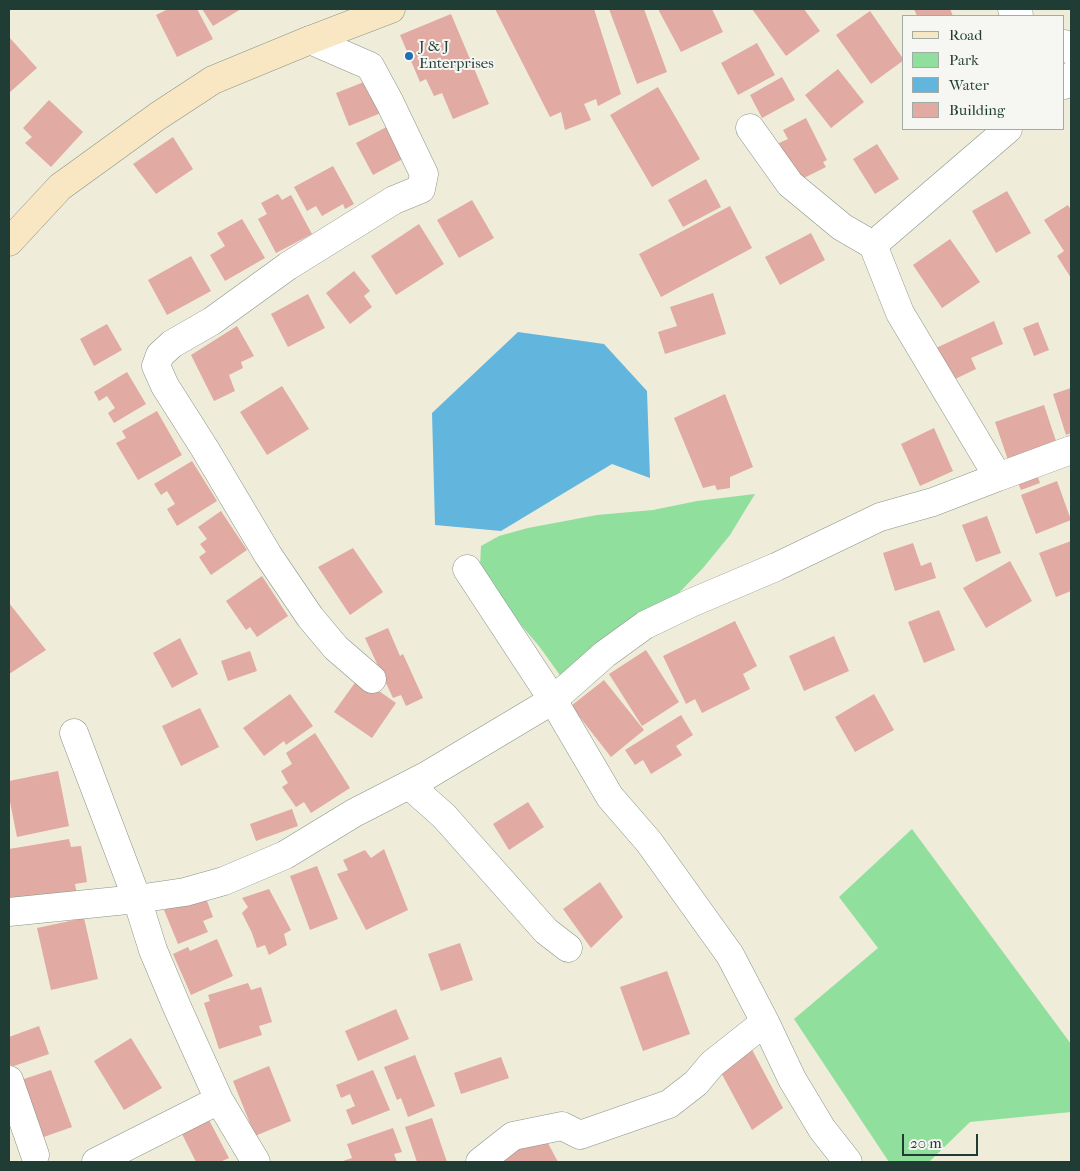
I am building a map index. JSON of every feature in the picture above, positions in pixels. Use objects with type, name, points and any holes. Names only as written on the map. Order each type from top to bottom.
[{"type":"main road","points":[[9,242],[60,187],[158,116],[213,80],[391,9]]},
{"type":"street","points":[[310,40],[370,66],[424,174],[421,189],[394,200],[288,266],[212,321],[172,344],[160,355],[156,366],[165,386],[268,554],[310,617],[336,648],[372,679]]},
{"type":"street","points":[[750,128],[790,184],[842,227],[873,244],[900,313],[998,477]]},
{"type":"street","points":[[873,244],[1007,130]]},
{"type":"street","points":[[9,912],[186,892],[224,881],[285,855],[553,700],[605,654],[646,625],[691,603],[776,567],[880,517],[933,502],[1071,450]]},
{"type":"street","points":[[467,569],[553,700],[610,797],[649,842],[730,955],[792,1079],[822,1129],[848,1162]]},
{"type":"street","points":[[74,733],[137,899],[153,950],[177,1007],[219,1100],[256,1162]]},
{"type":"street","points":[[409,785],[444,816],[546,931],[568,948]]},
{"type":"street","points":[[480,1162],[514,1136],[562,1126],[580,1135],[669,1104],[696,1082],[712,1064],[765,1022]]},
{"type":"street","points":[[9,1080],[35,1155]]},
{"type":"street","points":[[96,1162],[219,1100]]},
{"type":"green space","points":[[755,494],[730,535],[703,568],[673,599],[562,678],[539,646],[508,610],[480,567],[481,546],[499,536],[528,528],[597,515],[653,510],[697,501]]},
{"type":"green space","points":[[912,829],[1071,1044],[1071,1112],[970,1122],[929,1162],[889,1162],[794,1019],[878,948],[839,897]]},
{"type":"water","points":[[518,332],[604,344],[647,391],[650,478],[612,464],[501,531],[435,525],[432,413]]},
{"type":"building","points":[[168,9],[197,9],[213,39],[177,57],[156,15]]},
{"type":"building","points":[[202,9],[241,9],[213,26]]},
{"type":"building","points":[[495,9],[594,9],[621,94],[598,106],[596,99],[584,104],[591,120],[565,130],[561,112],[550,117]]},
{"type":"building","points":[[609,9],[644,9],[667,72],[637,84]]},
{"type":"building","points":[[658,9],[712,9],[723,32],[681,52]]},
{"type":"building","points":[[752,9],[804,9],[820,31],[786,56]]},
{"type":"building","points":[[914,9],[950,9],[953,15],[917,15]]},
{"type":"building","points":[[870,11],[902,57],[902,61],[871,84],[836,35]]},
{"type":"building","points":[[451,14],[489,104],[453,119],[442,93],[434,96],[426,79],[420,82],[400,35]]},
{"type":"building","points":[[9,37],[37,68],[9,93]]},
{"type":"building","points":[[757,43],[775,75],[738,95],[721,63]]},
{"type":"building","points":[[838,69],[864,102],[831,128],[805,95]]},
{"type":"building","points":[[782,77],[795,100],[762,118],[750,95]]},
{"type":"building","points":[[369,80],[381,113],[349,126],[336,93]]},
{"type":"building","points":[[658,87],[700,159],[652,187],[610,115]]},
{"type":"building","points":[[49,100],[83,132],[51,167],[25,143],[32,137],[23,128]]},
{"type":"building","points":[[806,118],[827,160],[823,162],[826,167],[798,181],[779,143],[788,139],[783,130]]},
{"type":"building","points":[[394,123],[410,155],[373,175],[356,143]]},
{"type":"building","points":[[173,137],[193,169],[156,194],[133,164]]},
{"type":"building","points":[[877,144],[899,179],[875,194],[853,159]]},
{"type":"building","points":[[333,166],[354,204],[345,209],[343,204],[322,216],[316,206],[307,211],[294,187]]},
{"type":"building","points":[[706,179],[721,207],[683,227],[668,200]]},
{"type":"building","points":[[1007,191],[1031,233],[996,253],[972,211]]},
{"type":"building","points":[[278,194],[282,200],[291,195],[312,234],[276,253],[258,219],[267,214],[261,203]]},
{"type":"building","points":[[472,200],[494,238],[459,258],[437,220]]},
{"type":"building","points":[[1068,205],[1071,210],[1071,278],[1057,256],[1064,251],[1044,220]]},
{"type":"building","points":[[730,206],[752,248],[661,297],[639,254]]},
{"type":"building","points":[[242,219],[265,258],[225,281],[210,255],[225,246],[217,233]]},
{"type":"building","points":[[419,224],[444,264],[396,295],[371,256]]},
{"type":"building","points":[[811,233],[825,260],[780,285],[765,257]]},
{"type":"building","points":[[950,239],[980,282],[942,308],[913,265]]},
{"type":"building","points":[[191,256],[211,291],[167,315],[148,280]]},
{"type":"building","points":[[354,271],[370,291],[364,296],[372,307],[350,324],[326,293]]},
{"type":"building","points":[[713,293],[726,334],[665,354],[658,332],[677,326],[670,307]]},
{"type":"building","points":[[308,294],[325,328],[288,347],[271,314]]},
{"type":"building","points":[[994,321],[1003,344],[971,358],[976,369],[951,381],[936,348]]},
{"type":"building","points":[[1038,322],[1049,350],[1034,356],[1023,328]]},
{"type":"building","points":[[107,324],[122,350],[94,366],[80,339]]},
{"type":"building","points":[[237,326],[254,356],[241,362],[243,368],[229,375],[235,391],[214,401],[191,355]]},
{"type":"building","points":[[127,372],[146,404],[114,423],[108,413],[115,408],[107,396],[99,401],[94,392]]},
{"type":"building","points":[[282,386],[309,429],[267,455],[240,412]]},
{"type":"building","points":[[1071,388],[1071,433],[1066,435],[1053,394]]},
{"type":"building","points":[[725,394],[753,467],[730,477],[730,488],[717,490],[715,485],[703,488],[674,418]]},
{"type":"building","points":[[1044,405],[1057,444],[1008,460],[995,422]]},
{"type":"building","points":[[157,411],[182,455],[138,480],[116,443],[126,438],[122,431]]},
{"type":"building","points":[[934,428],[953,471],[920,486],[901,444]]},
{"type":"building","points":[[192,461],[217,501],[177,526],[167,509],[175,504],[167,491],[161,495],[154,484]]},
{"type":"building","points":[[1036,472],[1040,483],[1021,490],[1016,478]]},
{"type":"building","points":[[1057,481],[1071,520],[1036,534],[1021,495]]},
{"type":"building","points":[[221,511],[247,550],[211,575],[199,557],[206,552],[200,544],[207,539],[198,527]]},
{"type":"building","points":[[987,516],[1001,553],[976,562],[962,525]]},
{"type":"building","points":[[1071,541],[1071,591],[1056,597],[1039,553]]},
{"type":"building","points":[[913,543],[921,566],[931,562],[936,578],[895,591],[883,553]]},
{"type":"building","points":[[353,548],[383,592],[350,615],[318,567]]},
{"type":"building","points":[[1010,561],[1032,601],[986,628],[963,588]]},
{"type":"building","points":[[262,576],[288,616],[257,637],[250,627],[246,630],[226,601]]},
{"type":"building","points":[[9,603],[46,650],[9,674]]},
{"type":"building","points":[[939,610],[955,650],[924,663],[908,622]]},
{"type":"building","points":[[735,621],[757,666],[743,674],[750,689],[702,713],[695,699],[686,704],[663,656]]},
{"type":"building","points":[[388,628],[400,656],[403,654],[423,698],[406,706],[401,695],[393,698],[365,638]]},
{"type":"building","points":[[834,636],[849,671],[804,691],[789,656]]},
{"type":"building","points":[[180,638],[198,674],[172,688],[153,653]]},
{"type":"building","points":[[646,650],[679,702],[642,726],[609,674]]},
{"type":"building","points":[[250,651],[257,671],[228,681],[221,661]]},
{"type":"building","points":[[359,677],[396,703],[372,738],[334,712]]},
{"type":"building","points":[[604,680],[644,730],[611,757],[571,706]]},
{"type":"building","points":[[290,694],[313,726],[286,745],[284,741],[264,756],[243,728]]},
{"type":"building","points":[[874,694],[894,730],[855,752],[835,717]]},
{"type":"building","points":[[200,708],[219,747],[181,766],[162,726]]},
{"type":"building","points":[[681,715],[693,735],[676,746],[682,755],[651,774],[643,760],[635,765],[625,750]]},
{"type":"building","points":[[315,733],[350,788],[311,813],[304,802],[296,807],[282,787],[288,783],[281,771],[292,764],[286,753]]},
{"type":"building","points":[[58,771],[69,826],[17,837],[9,797],[9,781]]},
{"type":"building","points":[[528,802],[544,827],[509,850],[493,824]]},
{"type":"building","points":[[292,809],[298,826],[256,841],[250,824]]},
{"type":"building","points":[[69,839],[71,847],[81,846],[87,882],[75,884],[77,895],[9,907],[9,849]]},
{"type":"building","points":[[384,849],[408,910],[366,930],[337,874],[348,870],[343,860],[365,850],[371,858]]},
{"type":"building","points":[[317,866],[338,919],[310,930],[290,876]]},
{"type":"building","points":[[600,882],[623,917],[591,948],[563,909]]},
{"type":"building","points":[[269,889],[291,930],[284,934],[287,945],[269,955],[265,945],[257,948],[242,913],[248,907],[242,898]]},
{"type":"building","points":[[204,893],[213,917],[203,921],[208,932],[178,944],[164,910]]},
{"type":"building","points":[[84,918],[98,979],[51,990],[37,928]]},
{"type":"building","points":[[217,939],[233,976],[191,995],[173,954],[188,947],[190,951]]},
{"type":"building","points":[[460,943],[473,980],[441,991],[428,954]]},
{"type":"building","points":[[667,971],[690,1034],[643,1051],[620,987]]},
{"type":"building","points":[[248,983],[251,990],[261,987],[272,1022],[259,1026],[262,1035],[219,1049],[204,1003],[210,1001],[208,995]]},
{"type":"building","points":[[396,1009],[409,1039],[358,1061],[345,1031]]},
{"type":"building","points":[[39,1026],[49,1054],[11,1067],[9,1061],[9,1037]]},
{"type":"building","points":[[131,1038],[162,1088],[124,1110],[94,1061]]},
{"type":"building","points":[[749,1044],[783,1108],[752,1130],[718,1067]]},
{"type":"building","points":[[415,1055],[435,1106],[408,1117],[401,1098],[397,1100],[384,1067]]},
{"type":"building","points":[[501,1057],[509,1078],[461,1094],[454,1073]]},
{"type":"building","points":[[269,1066],[291,1121],[255,1136],[233,1081]]},
{"type":"building","points":[[51,1070],[72,1127],[41,1138],[21,1080]]},
{"type":"building","points":[[373,1070],[390,1110],[352,1125],[346,1110],[355,1106],[350,1094],[341,1098],[336,1085]]},
{"type":"building","points":[[432,1118],[447,1162],[417,1162],[405,1127]]},
{"type":"building","points":[[209,1120],[229,1158],[220,1162],[196,1162],[182,1134]]},
{"type":"building","points":[[393,1128],[402,1152],[394,1154],[397,1162],[340,1162],[352,1158],[347,1144]]},
{"type":"building","points":[[542,1132],[558,1162],[500,1162],[497,1156]]},
{"type":"place","name":"J & J Enterprises","points":[[409,56]]}]
